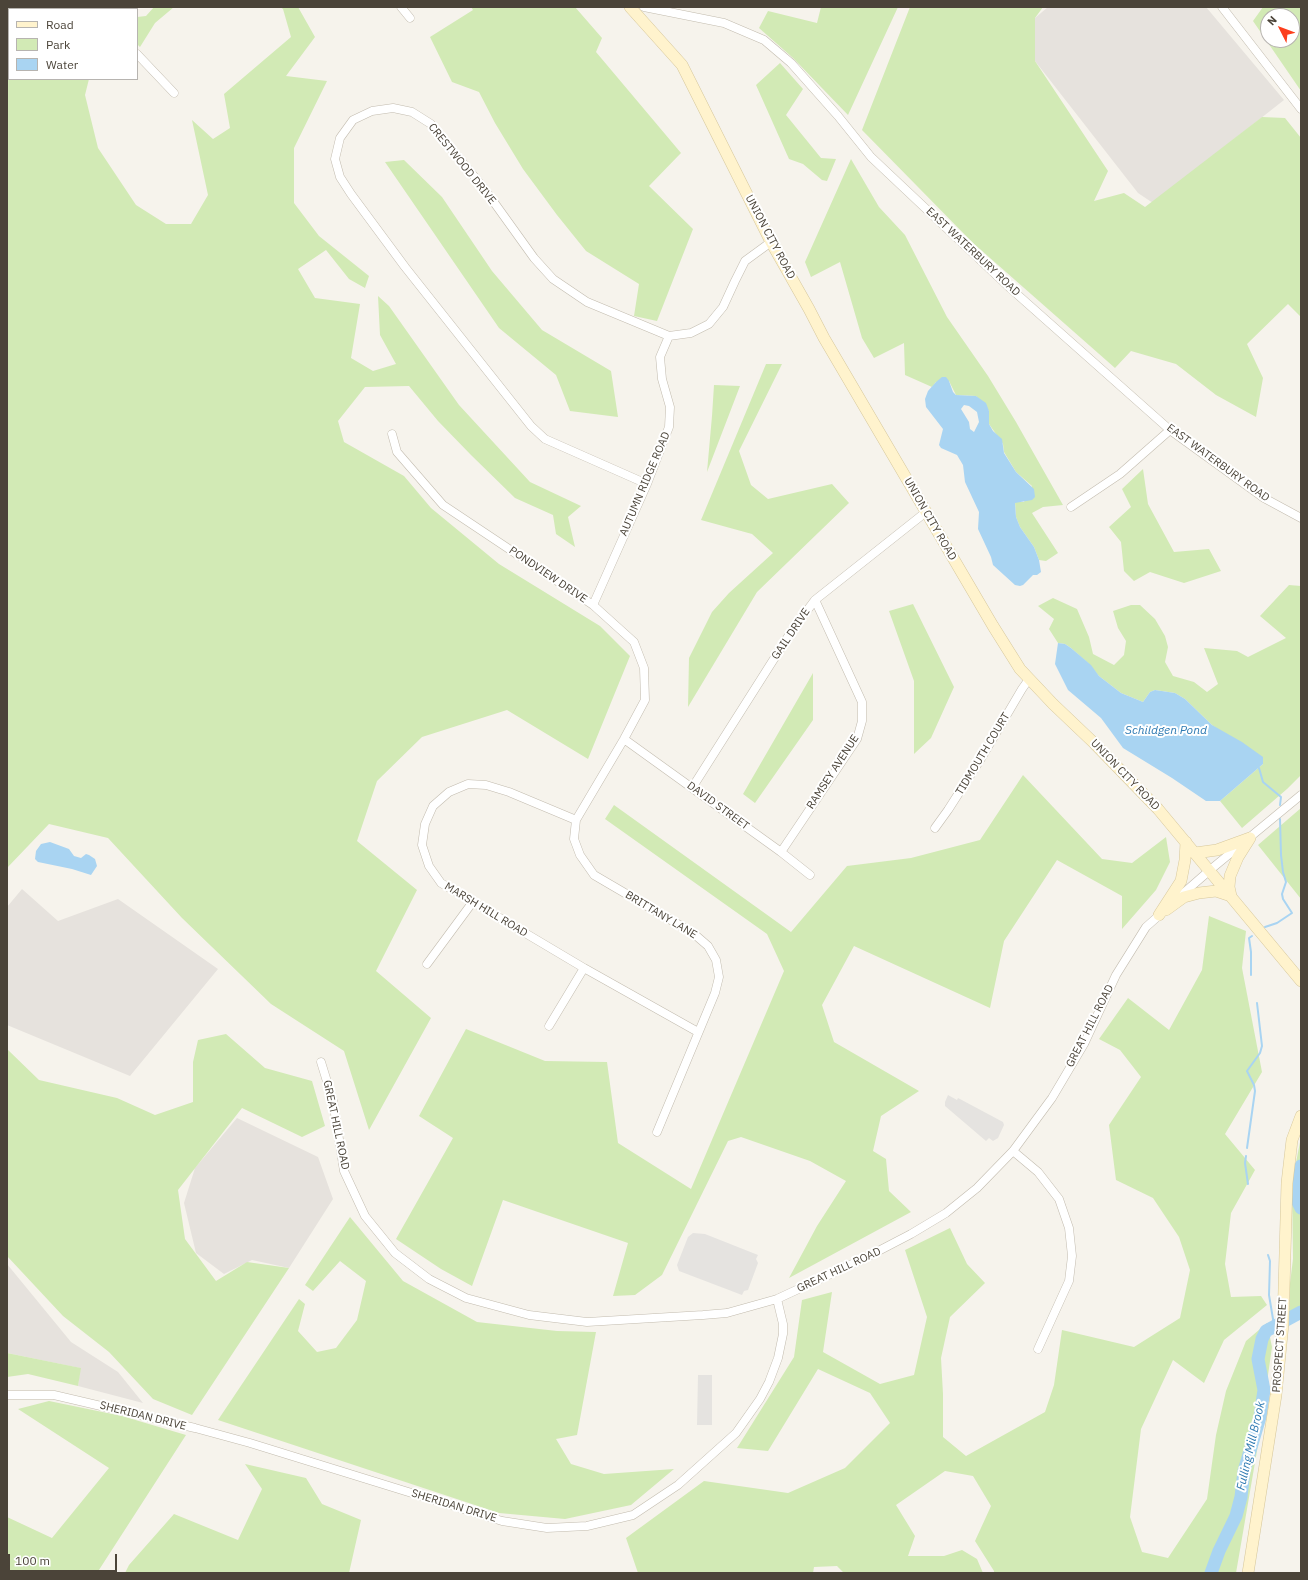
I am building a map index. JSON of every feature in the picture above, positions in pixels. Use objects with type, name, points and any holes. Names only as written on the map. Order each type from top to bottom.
[{"type":"main road","name":"UNION CITY ROAD","points":[[630,7],[682,65],[770,242],[831,351],[993,626],[1020,669],[1140,790],[1210,870],[1301,981]]},
{"type":"main road","points":[[1195,853],[1217,850],[1250,838]]},
{"type":"main road","points":[[1231,896],[1229,887],[1230,876],[1238,857],[1250,838]]},
{"type":"main road","points":[[1159,915],[1181,881],[1185,860],[1186,842]]},
{"type":"main road","points":[[1159,915],[1184,897],[1216,891],[1231,896]]},
{"type":"main road","name":"PROSPECT STREET","points":[[1248,1573],[1276,1395],[1283,1320],[1287,1183],[1292,1140],[1301,1116]]},
{"type":"street","points":[[401,7],[410,18]]},
{"type":"street","name":"EAST WATERBURY ROAD","points":[[644,7],[724,23],[764,40],[791,63],[838,116],[871,157],[1010,288],[1170,430],[1264,498],[1301,518]]},
{"type":"street","points":[[1222,7],[1301,109]]},
{"type":"street","points":[[138,55],[174,93]]},
{"type":"street","name":"CRESTWOOD DRIVE","points":[[647,484],[545,439],[531,426],[405,267],[351,194],[340,177],[335,159],[340,138],[353,120],[372,111],[393,108],[412,112],[431,124],[483,187],[534,258],[554,279],[587,302],[669,336]]},
{"type":"street","points":[[669,336],[691,333],[708,324],[723,307],[735,280],[746,261],[770,242]]},
{"type":"street","name":"AUTUMN RIDGE ROAD","points":[[593,605],[647,484],[669,427],[670,407],[662,379],[660,357],[669,336]]},
{"type":"street","points":[[1071,507],[1120,474],[1170,430]]},
{"type":"street","name":"PONDVIEW DRIVE","points":[[392,434],[397,452],[443,505],[593,605],[634,642],[644,668],[645,700],[624,739]]},
{"type":"street","name":"GAIL DRIVE","points":[[692,788],[791,632],[814,600],[926,512]]},
{"type":"street","name":"RAMSEY AVENUE","points":[[781,852],[857,739],[862,721],[862,702],[814,600]]},
{"type":"street","name":"TIDMOUTH COURT","points":[[935,828],[982,757],[1029,679]]},
{"type":"street","name":"DAVID STREET","points":[[624,739],[781,852],[810,875]]},
{"type":"street","name":"BRITTANY LANE","points":[[624,739],[576,820],[574,839],[580,855],[594,875],[693,933],[708,946],[716,960],[719,977],[715,993],[657,1132]]},
{"type":"street","name":"MARSH HILL ROAD","points":[[576,820],[508,792],[486,785],[468,784],[449,792],[432,806],[425,824],[422,845],[429,866],[441,883],[472,903],[584,968],[698,1032]]},
{"type":"street","name":"GREAT HILL ROAD","points":[[321,1062],[333,1101],[344,1171],[365,1216],[394,1253],[429,1279],[466,1298],[529,1315],[587,1322],[727,1313],[776,1299],[863,1260],[936,1219],[977,1188],[1013,1151],[1052,1098],[1084,1044],[1116,975],[1146,927],[1210,870],[1301,796]]},
{"type":"street","points":[[427,964],[472,903]]},
{"type":"street","points":[[549,1026],[584,968]]},
{"type":"street","points":[[1013,1151],[1038,1172],[1059,1199],[1069,1228],[1072,1256],[1068,1281],[1038,1349]]},
{"type":"street","name":"SHERIDAN DRIVE","points":[[7,1395],[54,1395],[195,1428],[343,1471],[502,1521],[547,1528],[587,1526],[633,1516],[678,1486],[736,1433],[760,1399],[769,1382],[778,1358],[783,1334],[783,1324],[776,1299]]},
{"type":"shaded area","points":[[1048,7],[1206,7],[1284,100],[1153,203],[1138,193],[1035,61],[1035,18]]},
{"type":"shaded area","points":[[22,889],[58,921],[118,899],[218,969],[130,1076],[7,1025],[7,907]]},
{"type":"shaded area","points":[[948,1095],[957,1100],[958,1098],[1003,1122],[1004,1125],[998,1138],[993,1141],[989,1138],[986,1141],[945,1106]]},
{"type":"shaded area","points":[[237,1118],[318,1157],[333,1199],[289,1268],[252,1260],[224,1274],[196,1253],[184,1203],[195,1168]]},
{"type":"shaded area","points":[[693,1233],[705,1234],[758,1255],[756,1259],[758,1263],[748,1290],[744,1291],[742,1295],[679,1271],[677,1265],[688,1237]]},
{"type":"shaded area","points":[[7,1264],[71,1342],[118,1372],[143,1403],[78,1386],[80,1368],[7,1353]]},
{"type":"shaded area","points":[[698,1375],[712,1375],[712,1425],[697,1425]]},
{"type":"green space","points":[[7,7],[16,8],[8,8],[8,80],[89,80],[85,95],[98,148],[136,205],[166,224],[191,224],[208,195],[192,120],[213,139],[230,128],[224,94],[291,37],[283,9],[280,7],[298,7],[315,37],[286,76],[327,81],[294,148],[294,203],[319,236],[369,276],[365,288],[349,279],[326,250],[298,269],[315,298],[360,304],[351,358],[373,371],[396,364],[380,335],[378,296],[389,306],[459,405],[530,482],[581,506],[568,517],[575,547],[556,534],[553,515],[515,498],[438,421],[409,386],[365,387],[338,421],[344,442],[404,476],[431,508],[499,564],[600,626],[630,656],[588,759],[507,710],[422,737],[377,781],[357,841],[417,890],[376,971],[431,1018],[369,1130],[344,1051],[271,1004],[182,918],[108,838],[49,824],[7,868]]},
{"type":"green space","points":[[154,7],[174,7],[155,23],[140,47],[138,45],[138,17],[146,16]]},
{"type":"green space","points":[[471,7],[575,7],[602,38],[596,52],[681,153],[649,186],[693,229],[657,321],[634,316],[639,284],[586,251],[523,169],[495,123],[479,92],[452,82],[430,37],[473,10]]},
{"type":"green space","points":[[821,7],[898,7],[848,115],[793,58],[759,28],[768,11],[817,23]]},
{"type":"green space","points":[[910,7],[1043,7],[1035,18],[1035,61],[1108,171],[1094,201],[1124,193],[1145,207],[1262,117],[1285,118],[1301,138],[1301,317],[1288,304],[1247,344],[1263,378],[1256,417],[1216,395],[1176,364],[1131,351],[1115,368],[973,243],[862,130]]},
{"type":"green space","points":[[1263,7],[1301,7],[1301,91],[1272,48],[1300,48],[1300,8],[1262,8]]},
{"type":"green space","points":[[1260,11],[1260,31],[1253,21]]},
{"type":"green space","points":[[780,63],[803,89],[786,115],[821,158],[836,159],[827,181],[822,180],[803,164],[789,159],[756,85]]},
{"type":"green space","points":[[851,159],[879,207],[905,235],[947,317],[988,376],[1063,505],[1043,507],[1032,513],[1058,553],[1046,561],[1039,560],[1034,547],[1020,527],[1016,517],[1015,502],[1024,502],[1032,486],[1016,472],[1004,452],[1003,444],[989,424],[989,411],[976,396],[956,395],[949,381],[936,382],[932,387],[905,375],[904,343],[874,358],[862,338],[840,262],[811,277],[805,262]]},
{"type":"green space","points":[[404,160],[442,197],[492,271],[542,330],[611,371],[618,417],[570,411],[556,375],[499,328],[385,162]]},
{"type":"green space","points":[[766,364],[782,364],[739,451],[751,485],[768,499],[832,484],[849,503],[757,592],[688,707],[689,658],[712,612],[729,593],[773,553],[752,534],[701,520]]},
{"type":"green space","points":[[714,385],[740,386],[707,472],[712,416]]},
{"type":"green space","points":[[1143,469],[1148,504],[1174,552],[1209,549],[1221,571],[1184,583],[1150,572],[1134,581],[1124,571],[1121,542],[1109,527],[1131,507],[1122,489]]},
{"type":"green space","points":[[1289,585],[1301,586],[1301,775],[1242,828],[1220,801],[1263,764],[1212,725],[1185,699],[1175,693],[1155,690],[1150,692],[1143,702],[1121,693],[1099,676],[1088,663],[1071,648],[1065,644],[1058,643],[1049,629],[1054,619],[1038,606],[1053,598],[1077,609],[1089,637],[1093,654],[1114,665],[1124,655],[1126,641],[1118,628],[1113,611],[1131,605],[1140,605],[1155,619],[1165,636],[1168,647],[1165,662],[1173,676],[1194,682],[1207,692],[1218,684],[1204,648],[1237,651],[1248,657],[1286,638],[1260,616]]},
{"type":"green space","points":[[913,604],[954,687],[931,738],[914,754],[914,681],[889,611]]},
{"type":"green space","points":[[813,673],[813,720],[755,803],[743,794]]},
{"type":"green space","points":[[1023,775],[1102,859],[1132,863],[1166,837],[1170,862],[1156,890],[1122,929],[1122,896],[1057,860],[1004,941],[990,1008],[854,946],[822,1005],[834,1042],[919,1091],[881,1116],[873,1151],[886,1159],[889,1191],[911,1212],[789,1278],[817,1226],[846,1181],[810,1161],[741,1137],[728,1141],[662,1275],[635,1295],[613,1296],[628,1243],[503,1200],[472,1286],[441,1269],[396,1239],[453,1138],[419,1116],[466,1029],[545,1061],[607,1062],[618,1143],[691,1189],[784,971],[767,934],[605,819],[614,805],[791,932],[847,866],[911,858],[980,840]]},
{"type":"green space","points":[[1301,808],[1301,899],[1258,845]]},
{"type":"green space","points":[[1209,916],[1246,931],[1242,968],[1262,1072],[1225,1134],[1255,1170],[1231,1213],[1225,1264],[1231,1297],[1261,1296],[1267,1305],[1224,1340],[1204,1383],[1173,1360],[1141,1429],[1130,1517],[1142,1552],[1168,1558],[1207,1499],[1216,1435],[1226,1391],[1246,1341],[1267,1323],[1272,1347],[1258,1445],[1236,1573],[994,1573],[975,1541],[991,1506],[973,1476],[945,1471],[896,1505],[915,1536],[908,1556],[944,1556],[962,1550],[977,1559],[983,1573],[844,1573],[837,1566],[814,1567],[813,1573],[638,1573],[626,1538],[704,1481],[788,1493],[845,1468],[890,1423],[870,1393],[818,1369],[768,1451],[737,1448],[794,1357],[802,1300],[832,1292],[823,1352],[880,1384],[914,1375],[927,1317],[905,1250],[950,1228],[967,1264],[985,1283],[950,1317],[941,1358],[943,1437],[966,1456],[1045,1412],[1054,1385],[1062,1330],[1134,1347],[1180,1318],[1190,1270],[1179,1237],[1153,1198],[1116,1180],[1109,1125],[1141,1077],[1120,1050],[1099,1039],[1128,998],[1169,1030],[1202,970]]},
{"type":"green space","points":[[226,1034],[265,1068],[312,1081],[325,1126],[302,1137],[242,1108],[178,1190],[185,1239],[216,1281],[247,1262],[289,1268],[192,1415],[153,1399],[109,1352],[63,1316],[7,1256],[7,1049],[39,1080],[117,1098],[155,1115],[193,1102],[193,1062],[198,1040]]},
{"type":"green space","points":[[1301,1137],[1301,1314],[1289,1322],[1290,1283],[1293,1259],[1292,1183]]},
{"type":"green space","points":[[350,1217],[403,1281],[477,1322],[557,1331],[596,1332],[577,1435],[556,1439],[571,1464],[604,1474],[674,1469],[631,1505],[565,1519],[499,1513],[218,1420],[299,1299],[305,1304],[298,1331],[317,1352],[336,1348],[357,1320],[366,1281],[340,1261],[313,1291],[305,1285]]},
{"type":"green space","points":[[7,1353],[81,1368],[78,1386],[28,1374],[7,1377]]},
{"type":"green space","points":[[49,1401],[122,1416],[186,1435],[97,1573],[7,1573],[7,1517],[52,1538],[109,1468],[18,1409]]},
{"type":"green space","points":[[245,1464],[306,1478],[322,1504],[361,1520],[349,1573],[125,1573],[129,1565],[174,1514],[238,1540],[262,1489]]},
{"type":"water","points":[[942,377],[946,377],[956,395],[976,396],[986,403],[989,411],[989,424],[993,431],[1002,439],[1004,453],[1016,472],[1034,489],[1035,497],[1032,500],[1015,503],[1016,517],[1020,527],[1034,547],[1039,560],[1041,572],[1037,575],[1033,575],[1023,585],[1015,585],[993,565],[991,557],[978,529],[979,512],[965,482],[963,465],[957,455],[941,448],[939,445],[943,429],[926,407],[925,399],[928,391]],"holes":[[[964,405],[969,406],[977,412],[979,422],[974,432],[970,429],[969,422],[961,409]]]},
{"type":"water","name":"Schildgen Pond","points":[[1058,643],[1065,644],[1071,648],[1091,665],[1099,676],[1121,693],[1143,702],[1150,692],[1155,690],[1175,693],[1185,699],[1212,725],[1242,742],[1263,757],[1263,764],[1220,801],[1206,801],[1123,748],[1101,718],[1068,690],[1055,664]]},
{"type":"water","points":[[50,842],[69,849],[74,856],[81,858],[86,854],[89,855],[95,859],[97,866],[91,875],[72,869],[38,862],[35,859],[36,851],[41,844]]},
{"type":"waterway","points":[[1259,768],[1263,782],[1281,797],[1280,805]]},
{"type":"waterway","points":[[1265,927],[1277,923],[1292,913],[1283,899],[1282,894],[1286,882],[1281,855],[1280,819]]},
{"type":"waterway","points":[[1251,975],[1251,952],[1249,938],[1252,936]]},
{"type":"waterway","points":[[1247,1148],[1255,1091],[1254,1085],[1247,1071],[1260,1053],[1262,1046],[1257,1003]]},
{"type":"waterway","points":[[1246,1156],[1245,1163],[1248,1184]]},
{"type":"waterway","name":"Fulling Mill Brook","points":[[1301,1166],[1297,1174],[1298,1202],[1301,1208]]},
{"type":"waterway","points":[[1268,1255],[1270,1261],[1269,1295],[1274,1325]]},
{"type":"waterway","name":"Fulling Mill Brook","points":[[1211,1573],[1219,1551],[1236,1516],[1241,1497],[1244,1471],[1260,1417],[1264,1390],[1258,1359],[1262,1339],[1266,1331],[1301,1312]]}]
